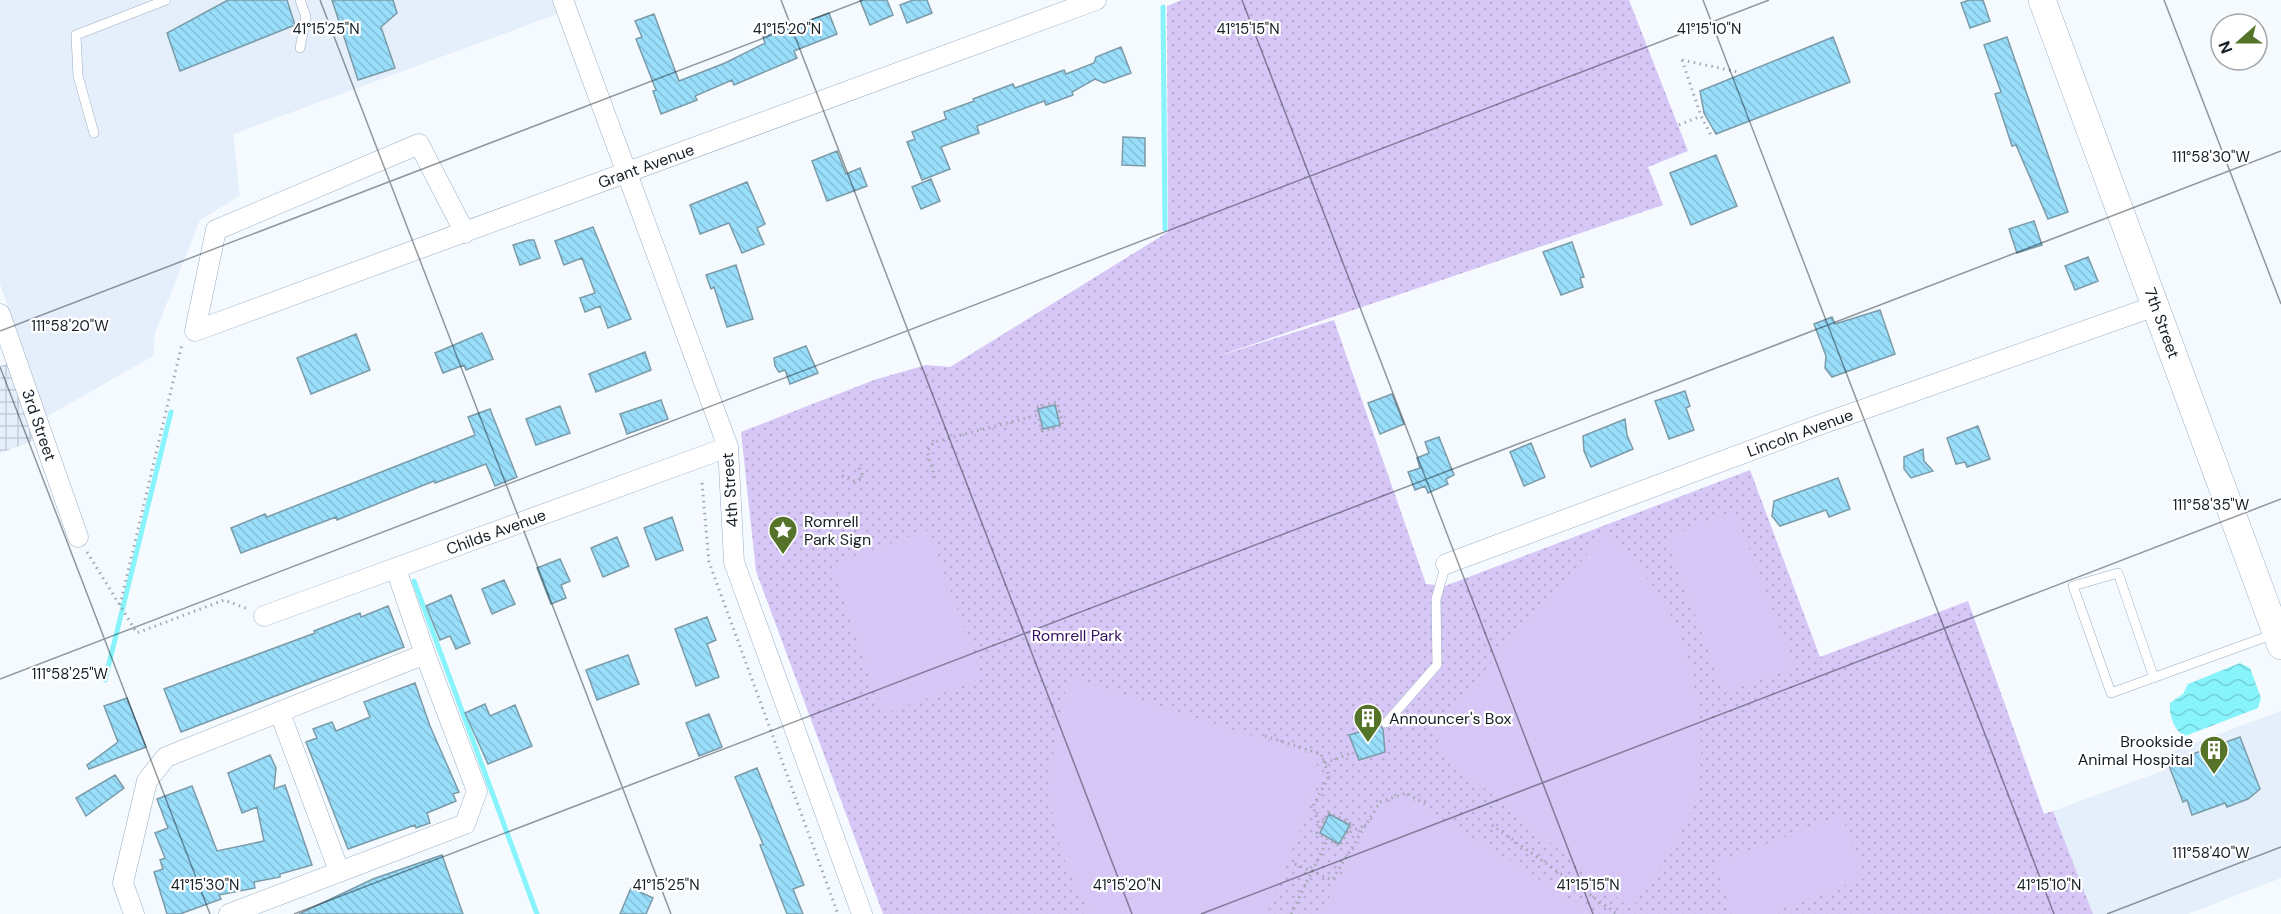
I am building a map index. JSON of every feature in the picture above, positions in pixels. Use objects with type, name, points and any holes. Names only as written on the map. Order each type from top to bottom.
[{"type":"street","name":"4th Street","points":[[563,0],[728,447],[734,562],[862,914]]},
{"type":"street","name":"Grant Avenue","points":[[195,331],[1096,0]]},
{"type":"street","name":"7th Street","points":[[2042,0],[2279,640]]},
{"type":"street","points":[[195,331],[216,230],[419,144],[465,233]]},
{"type":"street","name":"Lincoln Avenue","points":[[1446,564],[1822,424],[2156,306]]},
{"type":"street","name":"3rd Street","points":[[0,314],[78,537]]},
{"type":"street","name":"Childs Avenue","points":[[264,616],[728,447]]},
{"type":"street","points":[[229,914],[465,824],[477,791],[425,654],[396,568]]},
{"type":"street","points":[[134,914],[123,883],[147,782],[166,756],[425,654]]},
{"type":"street","points":[[280,713],[339,871]]},
{"type":"lane","points":[[94,133],[78,76],[76,35],[166,0]]},
{"type":"lane","points":[[300,0],[306,17],[300,48]]},
{"type":"lane","points":[[1386,723],[1437,665],[1436,599],[1446,564]]},
{"type":"lane","points":[[2154,678],[2118,573],[2073,586],[2111,693],[2279,640]]},
{"type":"path","points":[[1712,137],[1701,116],[1682,60],[1738,72]]},
{"type":"path","points":[[1678,125],[1701,116]]},
{"type":"path","points":[[120,605],[186,328],[195,331]]},
{"type":"path","points":[[1057,402],[1063,426],[1042,431],[1038,415],[1036,407],[1057,402]]},
{"type":"path","points":[[935,478],[927,451],[934,442],[1038,415]]},
{"type":"path","points":[[843,476],[854,482],[859,480],[861,474],[859,468]]},
{"type":"path","points":[[702,483],[709,562],[838,914]]},
{"type":"path","points":[[78,537],[137,633],[224,600],[264,616]]},
{"type":"path","points":[[1265,736],[1321,754],[1329,776],[1313,806],[1320,828]]},
{"type":"path","points":[[1324,764],[1349,754]]},
{"type":"path","points":[[1295,864],[1332,880],[1380,802],[1406,793],[1425,804]]},
{"type":"path","points":[[1328,812],[1352,824],[1348,833],[1340,846],[1327,841],[1317,833],[1328,812]]},
{"type":"path","points":[[1348,833],[1367,825]]},
{"type":"path","points":[[1492,825],[1617,914]]},
{"type":"path","points":[[1291,914],[1327,841]]},
{"type":"shaded area","points":[[0,0],[552,0],[557,14],[233,134],[240,196],[200,220],[155,333],[153,356],[46,417],[0,284]]},
{"type":"shaded area","points":[[11,362],[39,439],[0,453],[0,366]]},
{"type":"shaded area","points":[[2281,711],[2281,878],[2188,914],[2093,914],[2053,811],[2165,770],[2160,756]]},
{"type":"green space","name":"Romrell Park","points":[[1182,0],[1629,0],[1688,151],[1648,167],[1663,205],[1209,359],[1334,320],[1426,584],[1445,586],[1750,470],[1820,657],[1968,601],[2044,814],[2053,811],[2093,914],[883,914],[756,571],[741,432],[874,380],[926,365],[950,367],[1168,232],[1167,6]]},
{"type":"green space","points":[[1735,511],[1794,667],[1724,693],[1666,537]]},
{"type":"green space","points":[[929,530],[982,679],[884,714],[831,564]]},
{"type":"green space","points":[[1607,532],[1650,582],[1673,620],[1690,669],[1700,724],[1699,776],[1690,813],[1667,856],[1631,909],[1439,751],[1436,725]]},
{"type":"green space","points":[[1069,677],[1313,755],[1321,776],[1267,914],[1091,914],[1062,853],[1055,825],[1052,798],[1055,742]]},
{"type":"green space","points":[[1406,796],[1594,914],[1320,914],[1380,805]]},
{"type":"green space","points":[[1842,816],[1865,878],[1767,914],[1733,914],[1714,863]]},
{"type":"water","points":[[2240,663],[2250,668],[2261,698],[2258,708],[2185,736],[2181,734],[2173,722],[2170,703],[2183,694],[2188,684]]},
{"type":"building","points":[[228,0],[287,0],[295,25],[180,71],[167,33]]},
{"type":"building","points":[[332,0],[393,0],[397,13],[381,27],[395,68],[358,80]]},
{"type":"building","points":[[860,0],[887,0],[893,15],[870,25]]},
{"type":"building","points":[[913,0],[927,0],[932,13],[907,23],[900,5]]},
{"type":"building","points":[[1969,0],[1983,0],[1990,21],[1970,28],[1961,3]]},
{"type":"building","points":[[829,13],[837,34],[794,51],[797,58],[734,85],[732,80],[695,96],[697,100],[661,114],[653,91],[656,90],[636,39],[642,37],[635,21],[654,14],[679,81],[725,63],[765,43],[763,37]]},
{"type":"building","points":[[1833,37],[1850,82],[1716,134],[1704,113],[1700,91]]},
{"type":"building","points":[[2007,37],[2068,212],[2048,219],[2016,145],[2012,146],[1995,94],[2001,92],[1984,45]]},
{"type":"building","points":[[1121,47],[1131,73],[1104,83],[1095,79],[1072,92],[1073,95],[1046,105],[1044,101],[977,126],[979,133],[941,147],[950,169],[922,180],[907,142],[915,139],[912,132],[946,119],[944,112],[974,101],[973,99],[1013,84],[1015,88],[1064,70],[1066,74],[1094,63],[1096,57]]},
{"type":"building","points":[[1123,137],[1145,138],[1145,166],[1122,165]]},
{"type":"building","points":[[837,151],[846,174],[860,168],[867,186],[827,201],[812,161]]},
{"type":"building","points":[[1716,155],[1737,206],[1691,225],[1670,173]]},
{"type":"building","points":[[931,179],[940,201],[921,209],[912,187]]},
{"type":"building","points":[[747,182],[765,224],[757,228],[764,244],[742,253],[729,223],[700,234],[690,205]]},
{"type":"building","points":[[2034,221],[2042,245],[2017,253],[2009,229]]},
{"type":"building","points":[[593,227],[631,319],[608,328],[600,306],[585,312],[580,298],[595,293],[582,258],[564,265],[555,241]]},
{"type":"building","points":[[534,240],[540,258],[520,265],[513,245]]},
{"type":"building","points":[[1572,242],[1584,277],[1580,278],[1583,287],[1561,295],[1543,252]]},
{"type":"building","points":[[2088,257],[2098,281],[2075,290],[2065,266]]},
{"type":"building","points":[[736,265],[753,319],[727,327],[714,287],[711,289],[706,275]]},
{"type":"building","points":[[1880,310],[1895,354],[1832,377],[1825,368],[1826,356],[1814,324],[1832,317],[1835,324]]},
{"type":"building","points":[[482,333],[493,359],[466,370],[464,365],[443,373],[435,353]]},
{"type":"building","points":[[356,334],[370,370],[311,394],[297,358]]},
{"type":"building","points":[[806,346],[818,373],[790,384],[785,370],[779,372],[775,366],[774,358]]},
{"type":"building","points":[[645,352],[651,370],[596,392],[589,374]]},
{"type":"building","points":[[1685,391],[1690,406],[1686,408],[1694,430],[1669,439],[1655,401]]},
{"type":"building","points":[[1392,394],[1404,424],[1380,434],[1368,403]]},
{"type":"building","points":[[661,400],[668,419],[627,434],[620,414]]},
{"type":"building","points":[[1055,405],[1060,425],[1043,429],[1038,409]]},
{"type":"building","points":[[560,406],[570,433],[536,445],[526,419]]},
{"type":"building","points":[[490,409],[517,477],[495,486],[486,464],[241,553],[231,528],[265,514],[267,517],[475,435],[468,417]]},
{"type":"building","points":[[1625,419],[1627,435],[1633,449],[1591,467],[1584,451],[1583,436]]},
{"type":"building","points":[[1978,426],[1990,459],[1967,467],[1965,462],[1956,464],[1947,438]]},
{"type":"building","points":[[1439,437],[1454,475],[1446,479],[1448,484],[1428,493],[1425,486],[1415,490],[1408,472],[1420,468],[1417,458],[1429,453],[1425,442]]},
{"type":"building","points":[[1531,443],[1545,477],[1524,486],[1510,452]]},
{"type":"building","points":[[1923,449],[1924,461],[1933,471],[1911,478],[1904,469],[1904,457]]},
{"type":"building","points":[[1838,478],[1850,509],[1829,517],[1826,510],[1780,526],[1772,516],[1774,501]]},
{"type":"building","points":[[672,517],[683,550],[656,560],[644,528]]},
{"type":"building","points":[[617,537],[629,566],[603,577],[591,548]]},
{"type":"building","points":[[560,559],[570,581],[561,585],[566,598],[551,604],[537,568]]},
{"type":"building","points":[[504,580],[515,604],[492,614],[482,589]]},
{"type":"building","points":[[451,595],[470,643],[456,649],[450,636],[440,640],[426,606]]},
{"type":"building","points":[[388,606],[404,647],[181,732],[164,689],[315,633],[314,631],[360,613],[361,617]]},
{"type":"building","points":[[707,617],[716,640],[707,644],[719,677],[696,686],[675,629]]},
{"type":"building","points":[[628,655],[639,684],[597,700],[586,670]]},
{"type":"building","points":[[415,683],[430,726],[459,792],[453,794],[456,801],[427,813],[430,823],[416,828],[415,825],[348,849],[306,742],[317,738],[313,729],[332,722],[336,731],[370,717],[364,702]]},
{"type":"building","points":[[127,698],[146,747],[89,769],[87,765],[118,742],[104,706]]},
{"type":"building","points":[[485,704],[490,716],[515,705],[532,746],[488,764],[465,713]]},
{"type":"building","points":[[709,714],[722,747],[699,756],[686,723]]},
{"type":"building","name":"Announcer's Box","points":[[1380,726],[1383,729],[1385,752],[1359,760],[1349,735]]},
{"type":"building","name":"Brookside Animal Hospital","points":[[2240,737],[2260,789],[2248,799],[2227,807],[2225,803],[2192,815],[2187,800],[2183,802],[2168,763]]},
{"type":"building","points":[[270,755],[276,768],[274,789],[285,785],[312,865],[280,874],[280,877],[254,882],[255,888],[219,895],[221,899],[180,914],[167,914],[154,872],[163,869],[160,860],[165,858],[155,833],[168,828],[157,799],[192,786],[217,851],[264,841],[257,807],[242,813],[228,773]]},
{"type":"building","points":[[757,768],[804,885],[793,889],[803,914],[787,914],[760,845],[763,844],[735,777]]},
{"type":"building","points":[[115,775],[124,788],[86,816],[76,798]]},
{"type":"building","points":[[1329,814],[1350,825],[1339,844],[1320,833]]},
{"type":"building","points":[[442,855],[463,914],[299,914],[373,879]]},
{"type":"building","points":[[631,888],[653,898],[646,914],[620,914]]},
{"type":"waterway","points":[[1163,7],[1165,229]]},
{"type":"waterway","points":[[105,680],[171,412]]},
{"type":"waterway","points":[[414,581],[537,914]]},
{"type":"place","name":"Romrell Park Sign","points":[[783,556]]},
{"type":"place","name":"Announcer's Box","points":[[1368,744]]},
{"type":"place","name":"Brookside Animal Hospital","points":[[2214,776]]}]
